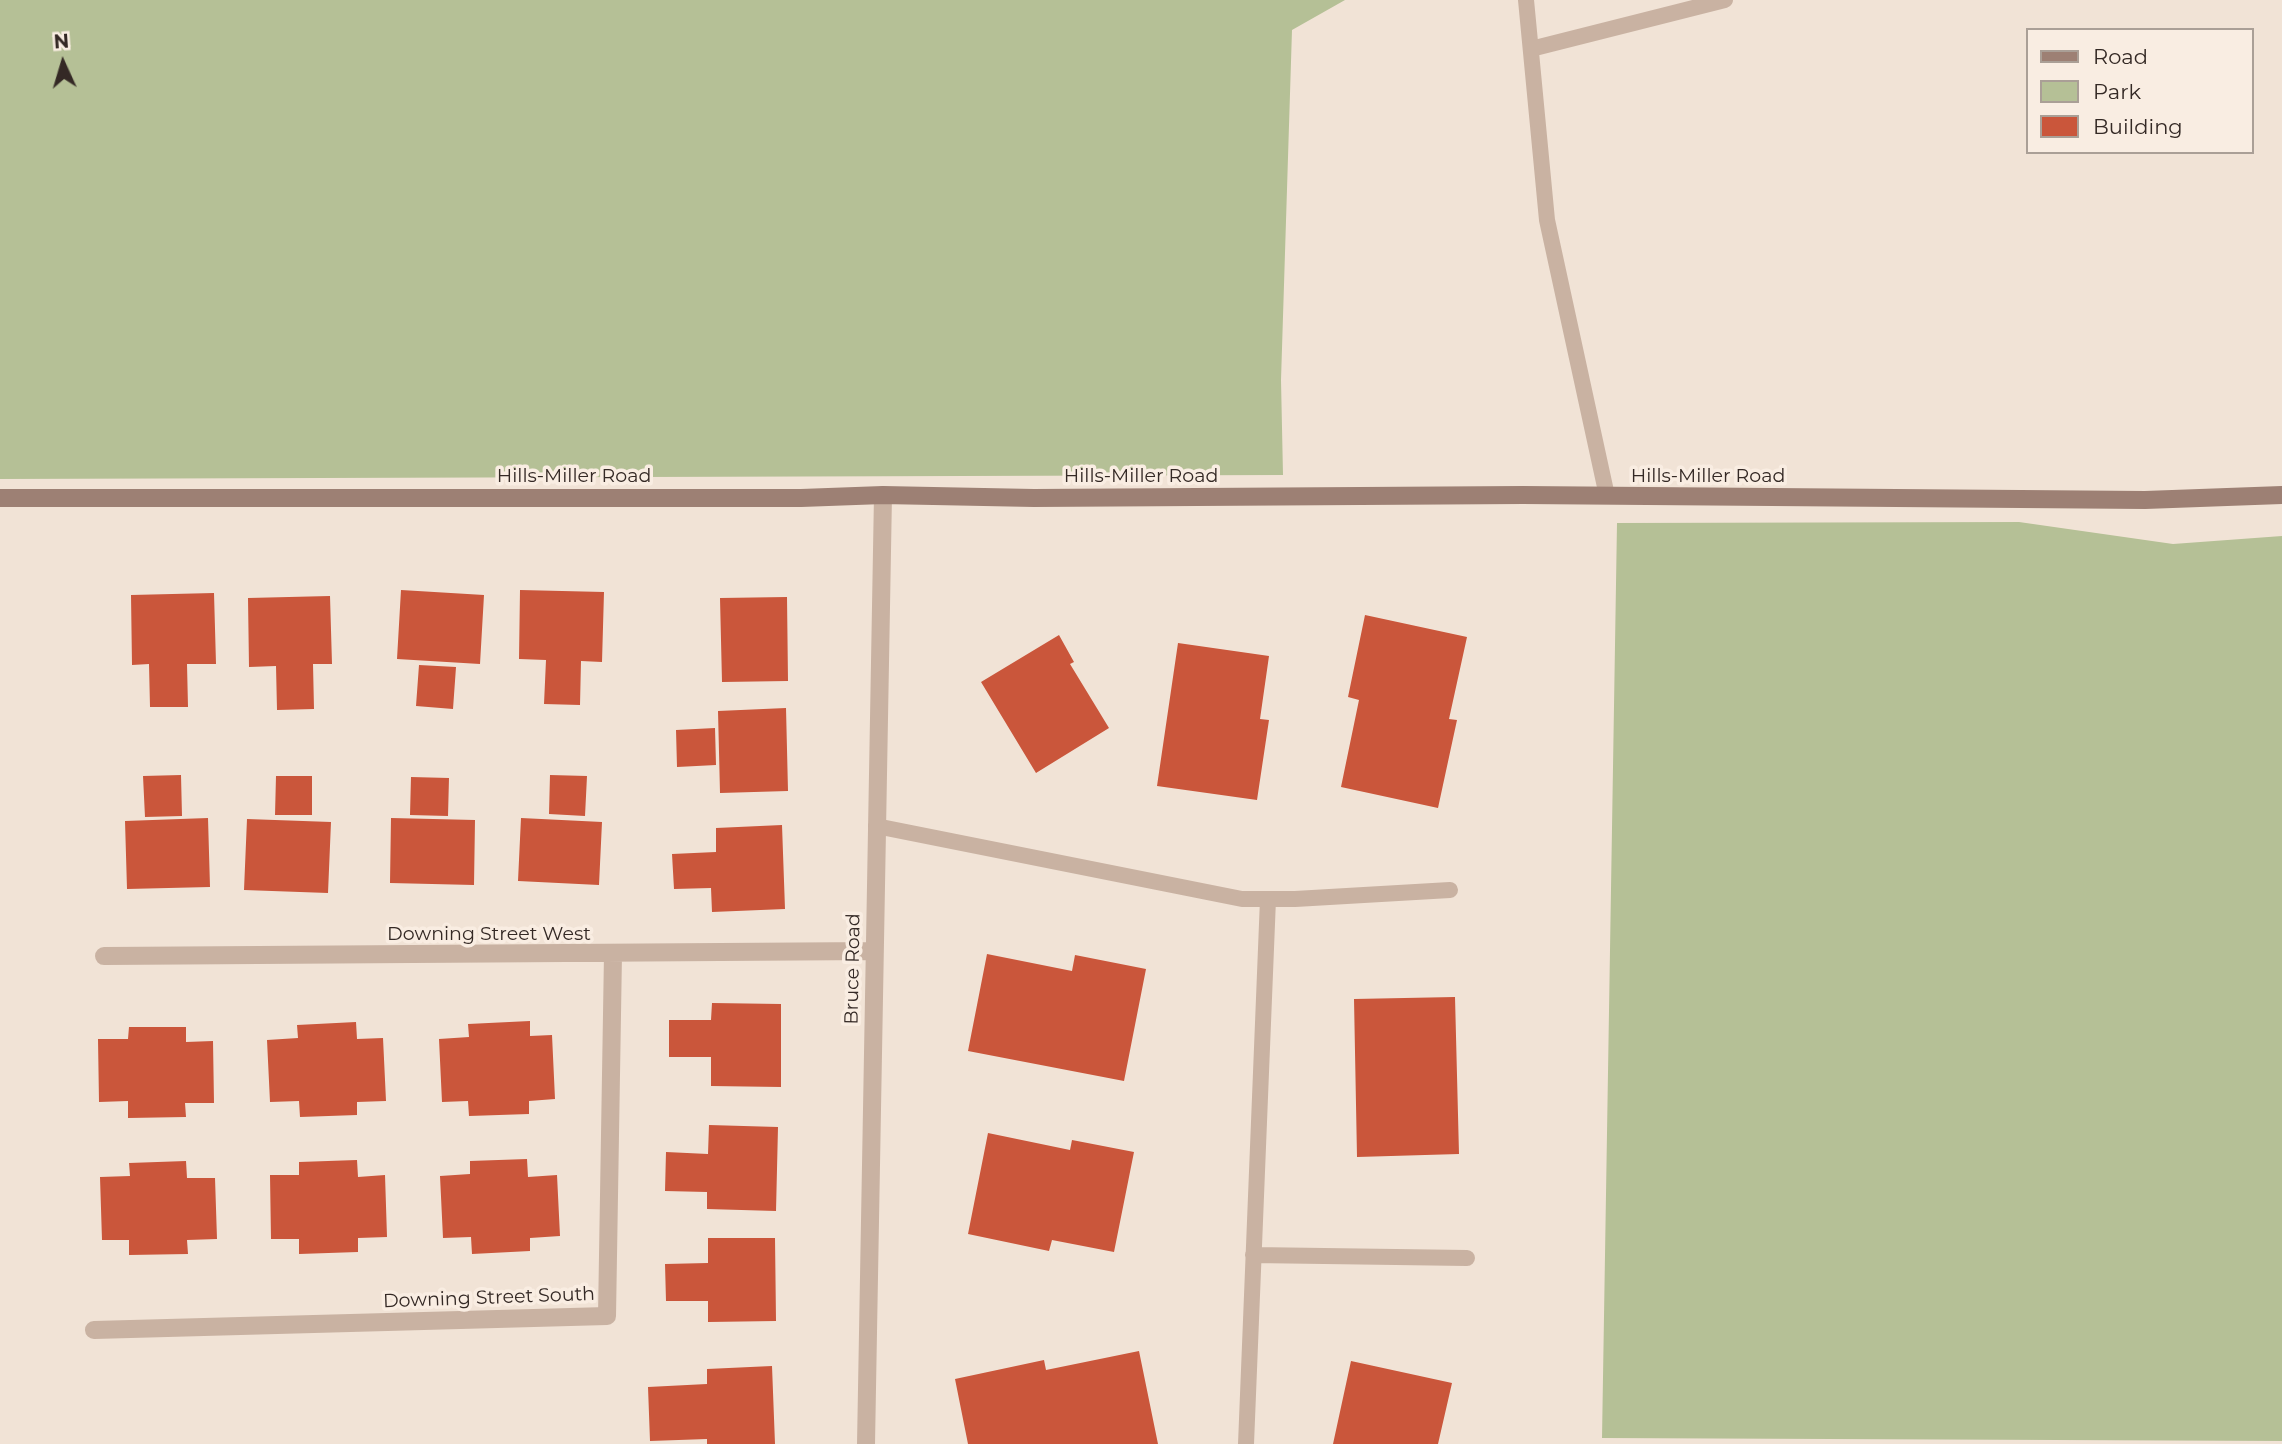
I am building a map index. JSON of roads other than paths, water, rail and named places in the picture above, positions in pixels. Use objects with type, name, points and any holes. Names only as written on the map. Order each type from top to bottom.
[{"type":"street","name":"Hills-Miller Road","points":[[0,498],[801,498],[883,495],[1034,498],[1607,496],[2145,500],[2282,495]]},
{"type":"street","name":"Bruce Road","points":[[866,1444],[883,495]]},
{"type":"street","name":"Downing Street West","points":[[104,956],[874,951]]},
{"type":"street","name":"Downing Street South","points":[[94,1330],[607,1316],[613,954]]},
{"type":"lane","points":[[1526,0],[1547,220],[1607,496]]},
{"type":"lane","points":[[1531,49],[1725,0]]},
{"type":"lane","points":[[876,826],[1242,899],[1450,890]]},
{"type":"lane","points":[[1246,1444],[1268,899]]},
{"type":"lane","points":[[1253,1255],[1467,1258]]}]
